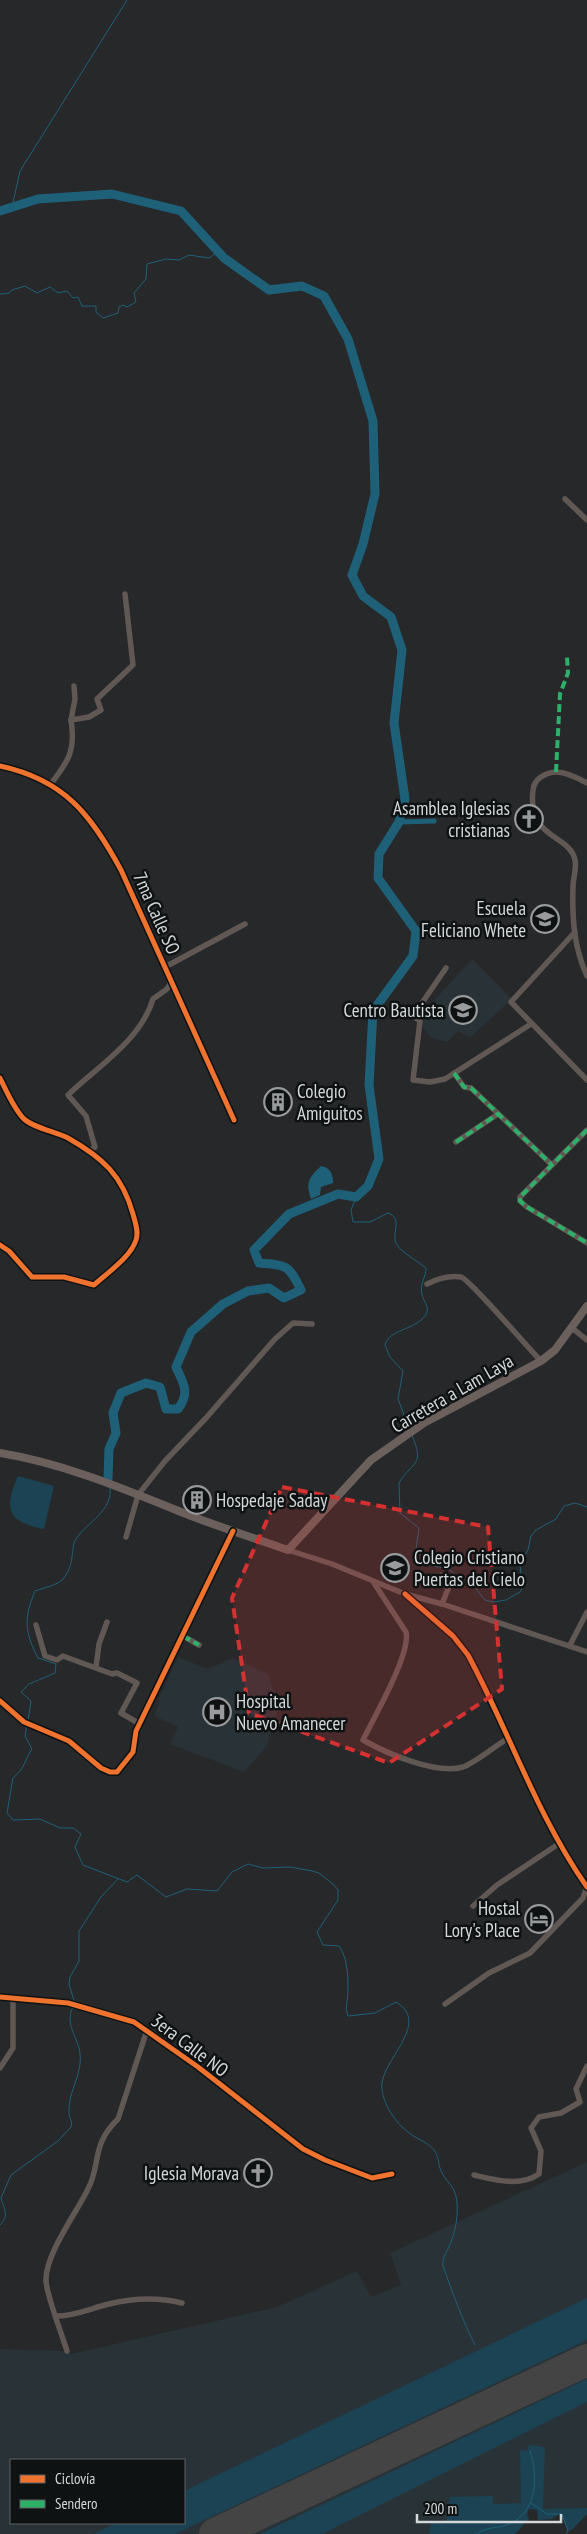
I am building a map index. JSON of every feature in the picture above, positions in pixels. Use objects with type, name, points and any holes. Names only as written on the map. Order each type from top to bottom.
[{"type":"main road","name":"Carretera a Lam Laya","points":[[288,1550],[371,1460],[424,1422],[541,1361],[555,1350],[587,1306]]},
{"type":"main road","points":[[0,1453],[33,1458],[121,1488],[288,1550]]},
{"type":"street","points":[[565,499],[587,520]]},
{"type":"street","points":[[71,720],[89,717],[101,710],[98,699],[133,664],[125,594]]},
{"type":"street","points":[[50,785],[69,762],[72,742],[71,720],[75,699],[74,686]]},
{"type":"street","name":"7ma Calle SO","points":[[0,766],[17,770],[50,785],[74,801],[101,833],[121,870],[234,1120]]},
{"type":"street","points":[[587,782],[561,772],[544,775],[534,785],[532,799],[535,820],[570,851],[576,862],[573,904],[575,932],[579,959],[587,976]]},
{"type":"street","points":[[165,967],[245,924]]},
{"type":"street","points":[[575,932],[510,1002],[587,1080]]},
{"type":"street","points":[[446,968],[413,1016],[420,1021],[414,1080],[430,1082],[445,1079],[531,1024]]},
{"type":"street","points":[[90,1151],[95,1147],[86,1116],[68,1095],[118,1051],[149,1011],[153,998],[167,989],[171,982]]},
{"type":"street","points":[[454,1073],[464,1087],[471,1088],[551,1164]]},
{"type":"street","points":[[0,1078],[23,1118],[30,1123],[67,1137],[90,1151],[106,1164],[121,1183],[130,1203],[137,1227],[136,1239],[130,1250],[94,1285],[64,1277],[32,1278],[9,1251],[0,1245]]},
{"type":"street","points":[[456,1142],[498,1114]]},
{"type":"street","points":[[587,1130],[520,1197],[520,1201],[587,1243]]},
{"type":"street","points":[[427,1284],[446,1278],[463,1277],[477,1289],[492,1310],[541,1361]]},
{"type":"street","points":[[126,1537],[141,1496],[164,1461],[206,1418],[275,1339],[293,1323],[312,1324]]},
{"type":"street","points":[[572,1328],[587,1340]]},
{"type":"street","points":[[0,1702],[24,1722],[69,1741],[101,1768],[110,1772],[117,1772],[133,1752],[136,1731],[233,1531]]},
{"type":"street","points":[[288,1550],[332,1564],[374,1583],[405,1594],[570,1644],[587,1652]]},
{"type":"street","points":[[441,1575],[452,1579],[442,1604]]},
{"type":"street","points":[[374,1583],[406,1632],[408,1641],[363,1740],[412,1762],[452,1769],[465,1766],[509,1738]]},
{"type":"street","points":[[405,1594],[453,1636],[468,1655],[560,1843],[587,1887],[583,1898],[530,1953],[489,1973],[445,2004]]},
{"type":"street","points":[[570,1644],[587,1612]]},
{"type":"street","points":[[96,1667],[99,1644],[107,1622]]},
{"type":"street","points":[[36,1625],[45,1656],[56,1660],[63,1656],[112,1674],[117,1673],[137,1683],[121,1713],[140,1724]]},
{"type":"street","points":[[183,1636],[199,1646]]},
{"type":"street","points":[[473,1906],[497,1886],[560,1843]]},
{"type":"street","name":"3era Calle NO","points":[[0,1998],[68,2003],[134,2022],[147,2030],[289,2140],[325,2160],[372,2178],[392,2174]]},
{"type":"street","points":[[0,2068],[13,2048],[13,2000]]},
{"type":"street","points":[[67,2351],[46,2282],[48,2268],[63,2232],[89,2190],[98,2147],[109,2128],[118,2119],[147,2030]]},
{"type":"street","points":[[474,2175],[493,2180],[518,2181],[531,2180],[539,2174],[541,2151],[531,2128],[539,2117],[561,2113],[580,2102],[576,2089],[587,2066]]},
{"type":"street","points":[[56,2316],[75,2315],[109,2304],[145,2298],[164,2298],[182,2303]]},
{"type":"highlighted area","points":[[282,1487],[488,1527],[502,1689],[389,1763],[249,1713],[232,1598]]},
{"type":"shaded area","name":"Centro Bautista","points":[[472,959],[512,999],[470,1038],[458,1031],[447,1042],[432,1038],[416,1020]]},
{"type":"shaded area","points":[[321,1166],[331,1172],[333,1183],[321,1187],[320,1195],[311,1199],[308,1188],[310,1180]]},
{"type":"shaded area","points":[[18,1476],[54,1486],[44,1529],[23,1523],[12,1513],[10,1506],[11,1498]]},
{"type":"shaded area","name":"Hospital Nuevo Amanecer","points":[[178,1657],[208,1669],[233,1658],[268,1674],[279,1707],[267,1746],[244,1772],[170,1744],[178,1727],[154,1716],[160,1701],[158,1700]]},
{"type":"shaded area","points":[[587,2162],[587,2508],[540,2510],[540,2507],[491,2512],[469,2534],[0,2534],[0,2349],[67,2351],[71,2354],[277,2307],[357,2271],[371,2297],[401,2285],[390,2253]]},
{"type":"shaded area","points":[[587,2298],[587,2340],[175,2534],[93,2534],[115,2524],[185,2524],[185,2491]]},
{"type":"shaded area","points":[[587,2379],[587,2402],[322,2534],[260,2534]]},
{"type":"shaded area","points":[[529,2445],[545,2447],[543,2509],[587,2508],[587,2514],[573,2529],[568,2531],[561,2514],[552,2519],[538,2520],[537,2510],[529,2509],[527,2514],[529,2519],[515,2534],[429,2534],[431,2521],[446,2521],[450,2497],[493,2496],[493,2504],[521,2503],[520,2450],[527,2451]]},
{"type":"waterway","points":[[12,207],[20,171],[127,0]]},
{"type":"waterway","points":[[0,211],[38,199],[112,194],[181,211],[224,258],[269,290],[302,286],[324,296],[348,339],[373,421],[375,494],[363,544],[352,575],[363,596],[391,617],[402,650],[394,723],[405,799],[399,822],[379,854],[378,878],[416,931],[413,956],[373,1011],[369,1085],[379,1159],[368,1186],[356,1197],[338,1194],[289,1214],[254,1250],[259,1263],[281,1266],[290,1271],[301,1290],[284,1298],[269,1288],[248,1291],[223,1304],[191,1332],[176,1367],[185,1388],[184,1398],[178,1409],[166,1409],[160,1387],[146,1383],[121,1393],[113,1413],[116,1433],[109,1449],[108,1479]]},
{"type":"waterway","points":[[0,294],[9,293],[12,290],[25,286],[37,293],[50,287],[58,293],[67,291],[73,298],[78,297],[82,306],[96,306],[96,312],[103,318],[118,313],[119,307],[123,305],[127,307],[136,302],[134,293],[146,279],[147,264],[166,259],[179,260],[189,255],[209,258],[218,252]]},
{"type":"waterway","points":[[399,822],[434,821]]},
{"type":"waterway","points":[[356,1197],[351,1210],[353,1222],[370,1222],[388,1213],[393,1216],[396,1223],[395,1241],[397,1245],[426,1268],[421,1290],[427,1312],[418,1322],[392,1335],[385,1345],[390,1357],[403,1371],[398,1399],[409,1428]]},
{"type":"waterway","points":[[412,1436],[418,1453],[415,1463],[399,1483],[400,1513],[419,1528],[416,1549],[430,1565],[449,1569],[462,1581],[472,1584],[485,1600],[493,1602],[506,1600],[520,1592],[522,1588],[520,1563],[528,1550],[531,1536],[536,1530],[556,1519],[564,1506],[575,1503],[587,1507]]},
{"type":"waterway","points":[[28,1721],[31,1701],[21,1692],[29,1684],[55,1673],[56,1664],[38,1658],[33,1648],[27,1624],[31,1601],[35,1591],[54,1585],[63,1579],[70,1567],[76,1539],[108,1503],[110,1488]]},
{"type":"waterway","points":[[27,1724],[25,1736],[32,1749],[23,1767],[13,1778],[7,1813],[13,1820],[40,1819],[60,1828],[73,1828],[81,1834],[75,1847],[83,1865],[127,1882],[137,1875],[166,1897],[187,1889],[217,1891],[232,1872],[248,1864],[263,1868],[290,1867],[319,1873],[338,1890],[338,1900],[317,1932],[323,1945],[339,1946],[343,1952],[348,1976],[346,2009],[348,2016],[375,2013],[396,2002],[406,2011],[409,2021],[407,2032],[383,2078],[383,2096],[388,2109],[401,2126],[434,2150],[442,2174],[456,2195],[456,2223],[450,2245],[443,2259],[443,2266],[475,2345]]},
{"type":"waterway","points":[[75,2004],[69,1984],[70,1977],[79,1961],[79,1931],[101,1897],[118,1879]]},
{"type":"waterway","points":[[0,2225],[6,2215],[1,2198],[11,2175],[58,2141],[71,2127],[69,2104],[80,2065],[79,2048],[70,2023],[73,2007]]},
{"type":"waterway","points":[[476,2534],[509,2524],[526,2511],[535,2482],[530,2451]]},
{"type":"waterway","points":[[531,2503],[547,2514],[562,2514],[568,2531],[566,2534]]},
{"type":"runway","points":[[215,2534],[587,2360]]},
{"type":"marked path","points":[[556,772],[560,694],[568,673],[567,657]]},
{"type":"marked path","points":[[454,1073],[464,1087],[471,1088],[551,1164]]},
{"type":"marked path","points":[[456,1142],[498,1114]]},
{"type":"marked path","points":[[587,1130],[520,1197],[520,1201],[527,1207],[587,1243]]},
{"type":"marked path","points":[[183,1636],[199,1645]]},
{"type":"cycle path","points":[[0,766],[23,772],[42,780],[59,791],[74,803],[99,833],[121,870],[234,1120]]},
{"type":"cycle path","points":[[0,1078],[16,1109],[23,1118],[38,1127],[68,1138],[80,1145],[110,1169],[123,1188],[128,1200],[136,1224],[137,1234],[129,1253],[94,1285],[64,1277],[32,1277],[9,1251],[0,1245]]},
{"type":"cycle path","points":[[0,1701],[24,1722],[69,1741],[101,1768],[110,1772],[117,1772],[133,1752],[136,1731],[233,1531]]},
{"type":"cycle path","points":[[405,1594],[453,1636],[468,1655],[538,1802],[569,1860],[587,1887]]},
{"type":"cycle path","points":[[0,1997],[68,2003],[134,2022],[198,2067],[303,2149],[325,2160],[372,2178],[392,2174]]},
{"type":"place","name":"Asamblea Iglesias cristianas","points":[[529,819]]},
{"type":"place","name":"Escuela Feliciano Whete","points":[[545,919]]},
{"type":"place","name":"Centro Bautista","points":[[463,1010]]},
{"type":"place","name":"Colegio Amiguitos","points":[[278,1102]]},
{"type":"place","name":"Hospedaje Saday","points":[[197,1500]]},
{"type":"place","name":"Colegio Cristiano Puertas del Cielo","points":[[395,1568]]},
{"type":"place","name":"Hospital Nuevo Amanecer","points":[[217,1712]]},
{"type":"place","name":"Hostal Lory's Place","points":[[539,1919]]},
{"type":"place","name":"Iglesia Morava","points":[[258,2173]]}]
